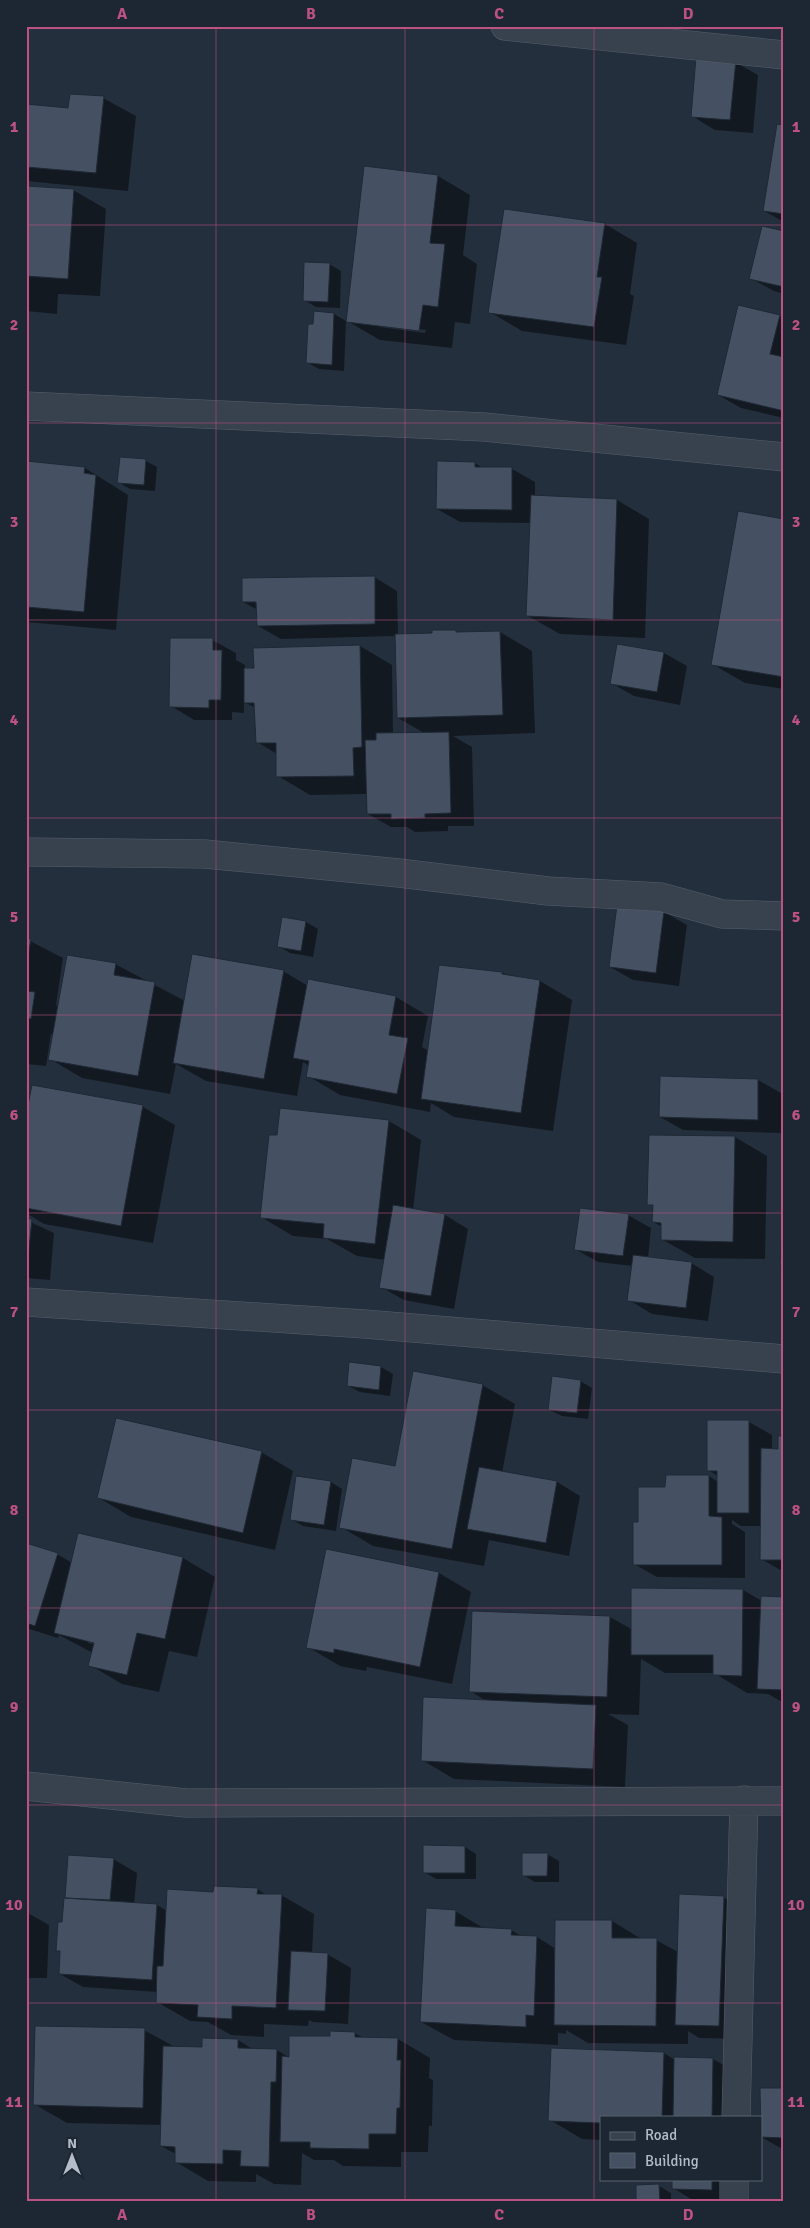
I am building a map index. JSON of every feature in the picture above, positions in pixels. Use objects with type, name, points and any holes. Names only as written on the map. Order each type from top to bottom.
[{"type":"street","points":[[505,26],[784,55]]},
{"type":"street","points":[[26,406],[484,427],[784,457]]},
{"type":"street","points":[[26,852],[205,854],[399,872],[548,891],[662,896],[722,914],[784,916]]},
{"type":"street","points":[[26,1302],[365,1324],[784,1359]]},
{"type":"street","points":[[26,1786],[186,1804],[784,1801]]},
{"type":"street","points":[[736,2116],[744,1800]]},
{"type":"street","points":[[734,2180],[734,2202]]},
{"type":"building","points":[[696,57],[736,60],[730,120],[691,117]]},
{"type":"building","points":[[70,94],[104,96],[96,173],[26,167],[26,104],[68,108]]},
{"type":"building","points":[[777,124],[784,125],[784,214],[763,211]]},
{"type":"building","points":[[364,166],[438,175],[430,243],[445,244],[438,307],[423,305],[419,331],[346,322]]},
{"type":"building","points":[[26,186],[74,189],[68,279],[26,276]]},
{"type":"building","points":[[504,209],[605,223],[597,277],[602,277],[594,327],[488,313]]},
{"type":"building","points":[[762,226],[784,231],[784,287],[749,279]]},
{"type":"building","points":[[304,262],[330,263],[328,302],[303,301]]},
{"type":"building","points":[[738,305],[780,315],[770,354],[784,357],[784,411],[717,395]]},
{"type":"building","points":[[314,311],[334,313],[332,365],[306,363],[308,324],[313,324]]},
{"type":"building","points":[[120,457],[146,459],[144,485],[117,483]]},
{"type":"building","points":[[26,461],[85,467],[84,473],[96,475],[84,612],[26,607]]},
{"type":"building","points":[[437,461],[475,462],[475,467],[512,467],[512,510],[436,509]]},
{"type":"building","points":[[531,495],[617,499],[613,620],[526,616]]},
{"type":"building","points":[[738,511],[784,519],[784,677],[711,665]]},
{"type":"building","points":[[375,576],[375,624],[257,626],[256,602],[242,602],[242,578]]},
{"type":"building","points":[[432,630],[456,630],[456,632],[500,631],[503,715],[397,718],[395,634],[432,633]]},
{"type":"building","points":[[170,638],[213,638],[213,650],[222,650],[221,700],[209,700],[209,708],[169,707]]},
{"type":"building","points":[[617,644],[664,652],[657,692],[610,684]]},
{"type":"building","points":[[360,645],[362,747],[353,748],[354,776],[276,777],[276,743],[256,743],[254,703],[244,703],[244,668],[254,668],[253,648]]},
{"type":"building","points":[[449,732],[451,813],[425,814],[425,818],[391,819],[391,814],[367,814],[365,740],[376,740],[376,733]]},
{"type":"building","points":[[617,905],[664,911],[656,973],[609,967]]},
{"type":"building","points":[[282,917],[306,921],[301,951],[277,947]]},
{"type":"building","points":[[26,938],[31,939],[26,968]]},
{"type":"building","points":[[192,954],[284,970],[264,1079],[173,1063]]},
{"type":"building","points":[[67,955],[116,963],[114,975],[155,982],[138,1076],[48,1060]]},
{"type":"building","points":[[439,965],[502,972],[502,974],[540,980],[521,1113],[421,1099]]},
{"type":"building","points":[[308,979],[396,996],[389,1035],[408,1038],[397,1094],[306,1077],[309,1061],[293,1058]]},
{"type":"building","points":[[26,991],[35,992],[31,1019],[26,1018]]},
{"type":"building","points":[[660,1076],[758,1079],[758,1120],[659,1117]]},
{"type":"building","points":[[32,1085],[143,1105],[121,1226],[26,1208],[26,1115]]},
{"type":"building","points":[[280,1108],[389,1120],[375,1244],[323,1238],[324,1224],[260,1218],[269,1135],[277,1135]]},
{"type":"building","points":[[649,1135],[735,1136],[733,1242],[661,1240],[661,1223],[652,1222],[653,1205],[647,1205]]},
{"type":"building","points":[[393,1205],[445,1214],[431,1296],[379,1288]]},
{"type":"building","points":[[784,1206],[784,1264],[780,1264]]},
{"type":"building","points":[[580,1208],[629,1214],[623,1256],[574,1250]]},
{"type":"building","points":[[26,1218],[32,1219],[27,1268],[26,1268]]},
{"type":"building","points":[[633,1255],[692,1262],[686,1308],[627,1301]]},
{"type":"building","points":[[349,1362],[381,1366],[379,1390],[347,1386]]},
{"type":"building","points":[[413,1371],[483,1384],[452,1549],[339,1528],[352,1458],[395,1466]]},
{"type":"building","points":[[552,1376],[581,1380],[577,1413],[548,1410]]},
{"type":"building","points":[[116,1418],[262,1451],[243,1533],[97,1498]]},
{"type":"building","points":[[707,1420],[749,1420],[749,1513],[717,1513],[717,1471],[707,1471]]},
{"type":"building","points":[[778,1436],[784,1436],[784,1560],[760,1560],[761,1448],[778,1449]]},
{"type":"building","points":[[479,1467],[557,1481],[546,1543],[467,1529]]},
{"type":"building","points":[[666,1475],[709,1475],[709,1516],[722,1517],[722,1565],[633,1565],[633,1522],[638,1522],[638,1487],[665,1487]]},
{"type":"building","points":[[296,1476],[331,1481],[324,1525],[290,1520]]},
{"type":"building","points":[[78,1533],[183,1557],[165,1639],[137,1633],[127,1675],[88,1666],[94,1643],[54,1633]]},
{"type":"building","points":[[26,1543],[58,1553],[35,1626],[26,1623]]},
{"type":"building","points":[[326,1549],[439,1572],[420,1667],[334,1649],[334,1653],[306,1648]]},
{"type":"building","points":[[631,1588],[743,1589],[742,1676],[713,1675],[713,1655],[631,1655]]},
{"type":"building","points":[[761,1596],[784,1597],[784,1690],[757,1689]]},
{"type":"building","points":[[472,1611],[610,1616],[607,1697],[469,1692]]},
{"type":"building","points":[[423,1697],[596,1705],[593,1769],[421,1761]]},
{"type":"building","points":[[423,1845],[465,1846],[465,1873],[423,1873]]},
{"type":"building","points":[[522,1853],[548,1853],[547,1876],[522,1876]]},
{"type":"building","points":[[68,1855],[114,1858],[110,1900],[65,1898]]},
{"type":"building","points":[[214,1886],[258,1888],[257,1894],[282,1894],[276,2008],[232,2006],[232,2019],[197,2017],[198,2005],[156,2003],[157,1966],[163,1966],[167,1889],[213,1892]]},
{"type":"building","points":[[679,1894],[724,1896],[719,2026],[675,2025]]},
{"type":"building","points":[[64,1898],[157,1904],[152,1980],[59,1974],[60,1951],[56,1951],[58,1922],[62,1922]]},
{"type":"building","points":[[426,1908],[456,1910],[455,1926],[512,1929],[511,1935],[537,1936],[534,2016],[526,2015],[526,2027],[420,2022]]},
{"type":"building","points":[[555,1920],[612,1920],[612,1938],[657,1938],[656,2026],[554,2025]]},
{"type":"building","points":[[291,1951],[328,1953],[325,2011],[288,2010]]},
{"type":"building","points":[[35,2026],[145,2028],[143,2108],[33,2105]]},
{"type":"building","points":[[330,2031],[355,2032],[355,2037],[398,2038],[397,2060],[401,2060],[400,2108],[397,2108],[396,2134],[369,2134],[369,2149],[310,2148],[310,2142],[280,2142],[282,2056],[289,2057],[289,2036],[330,2036]]},
{"type":"building","points":[[202,2038],[238,2039],[238,2048],[277,2049],[276,2082],[271,2082],[269,2167],[240,2166],[241,2151],[223,2150],[223,2164],[175,2163],[175,2147],[160,2146],[163,2046],[202,2047]]},
{"type":"building","points":[[551,2048],[664,2052],[662,2116],[600,2116],[600,2123],[548,2121]]},
{"type":"building","points":[[674,2057],[713,2058],[712,2116],[673,2116]]},
{"type":"building","points":[[760,2088],[784,2088],[784,2138],[762,2137]]},
{"type":"building","points":[[672,2180],[712,2180],[712,2190],[672,2189]]},
{"type":"building","points":[[659,2184],[660,2202],[636,2202],[636,2185]]}]
